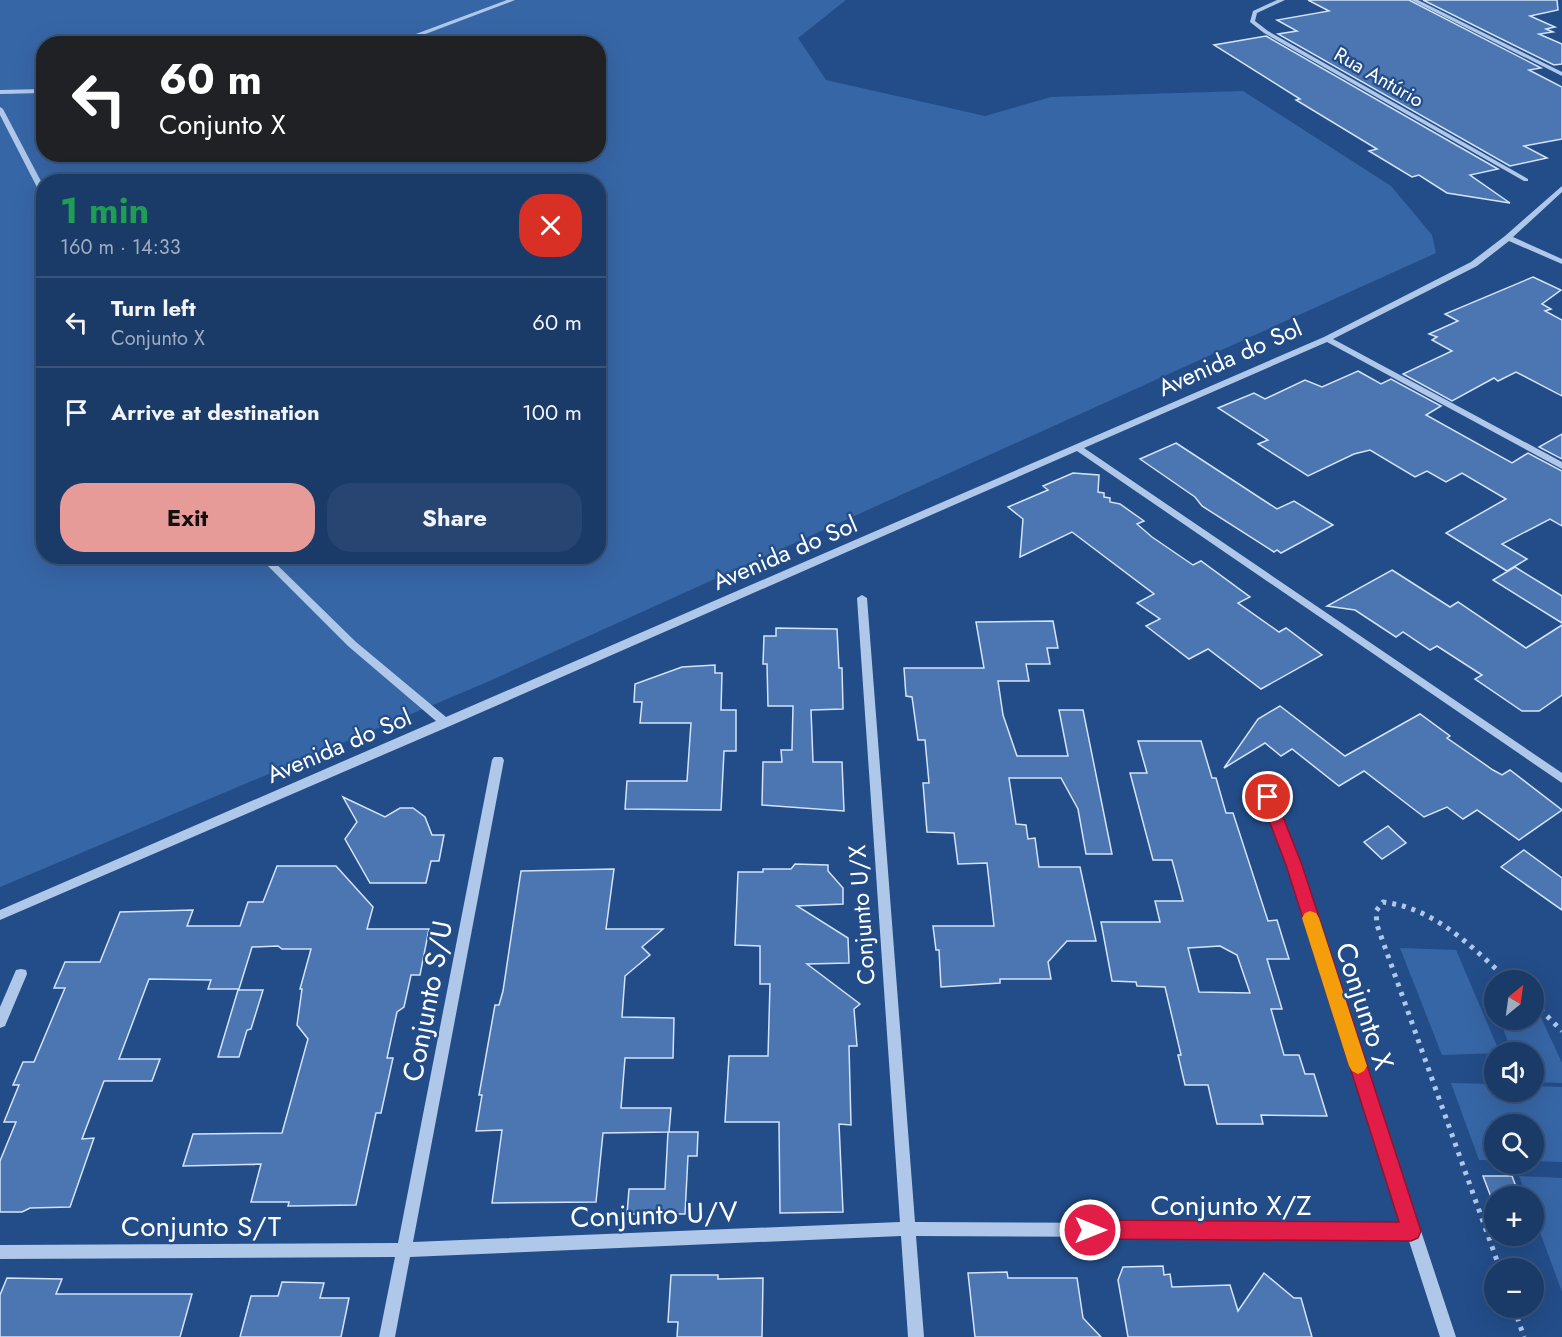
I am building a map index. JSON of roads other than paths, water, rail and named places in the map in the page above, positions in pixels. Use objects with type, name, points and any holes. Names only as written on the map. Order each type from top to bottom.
[{"type":"street","points":[[414,36],[512,0]]},
{"type":"street","name":"Rua Antúrio","points":[[1282,0],[1255,12],[1252,21],[1266,32],[1526,180]]},
{"type":"street","points":[[1414,0],[1562,74]]},
{"type":"street","points":[[0,92],[36,91]]},
{"type":"street","points":[[0,109],[36,179]]},
{"type":"street","name":"Avenida do Sol","points":[[0,915],[1327,339],[1474,264],[1508,238],[1562,188]]},
{"type":"street","points":[[1508,238],[1562,262]]},
{"type":"street","points":[[1327,339],[1562,466]]},
{"type":"street","points":[[1077,448],[1562,779]]},
{"type":"street","points":[[270,564],[352,644],[446,723]]},
{"type":"street","name":"Conjunto U/X","points":[[862,598],[916,1337]]},
{"type":"street","name":"Conjunto S/U","points":[[387,1337],[498,760]]},
{"type":"street","name":"Conjunto X","points":[[1268,797],[1294,865],[1411,1231],[1449,1337]]},
{"type":"street","points":[[0,1022],[21,974]]},
{"type":"street","name":"Conjunto X/Z","points":[[907,1229],[1411,1231]]},
{"type":"street","name":"Conjunto U/V","points":[[403,1250],[907,1229]]},
{"type":"street","name":"Conjunto S/T","points":[[0,1252],[403,1250]]}]
